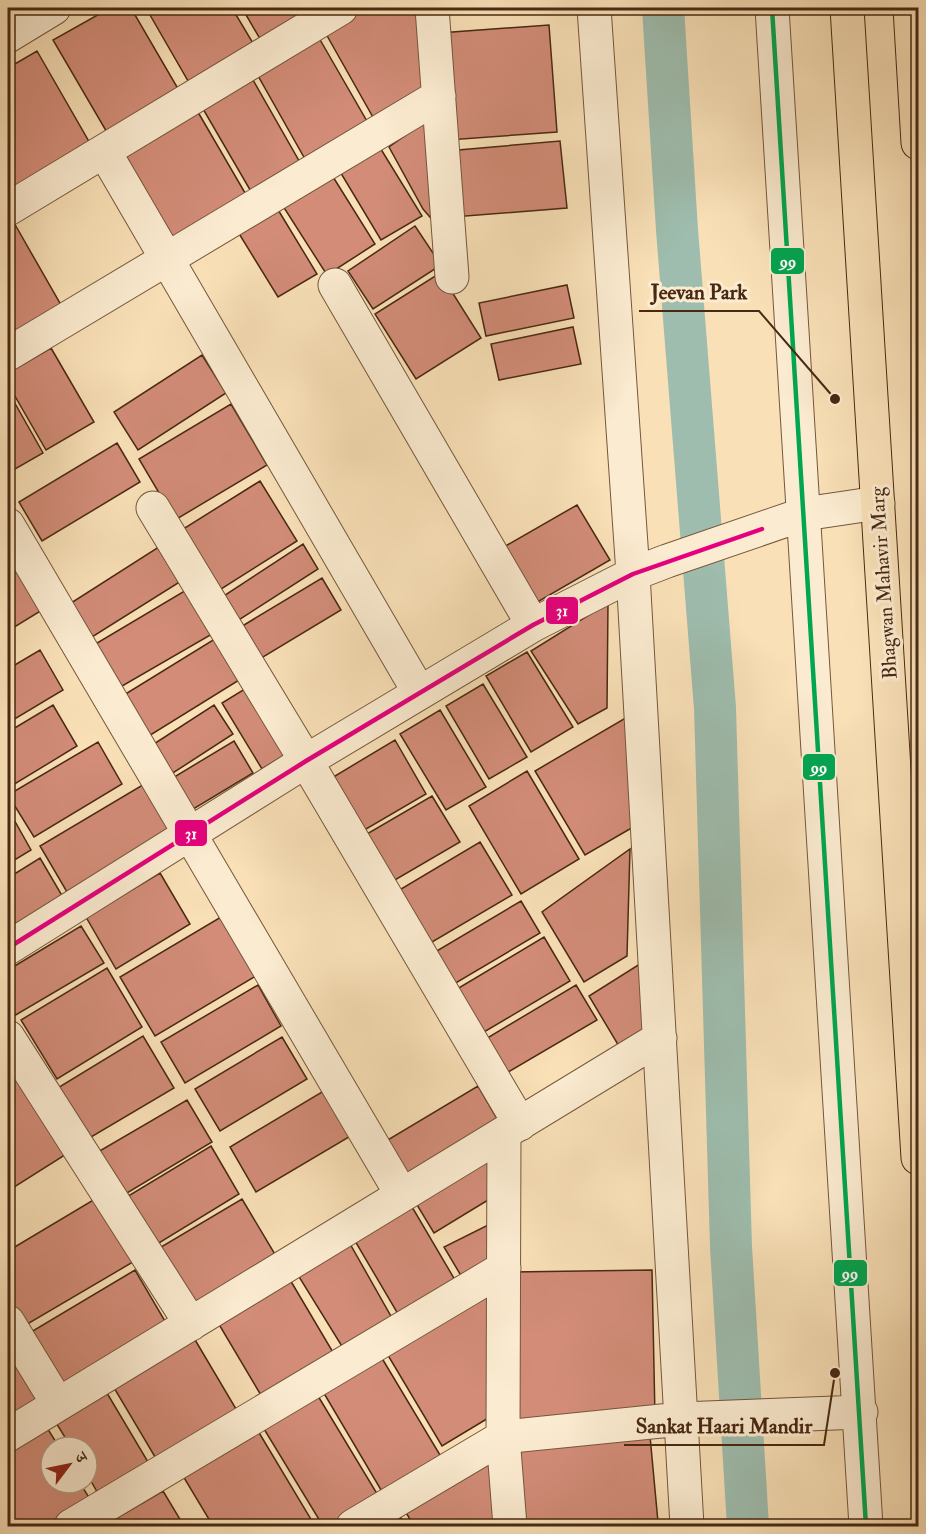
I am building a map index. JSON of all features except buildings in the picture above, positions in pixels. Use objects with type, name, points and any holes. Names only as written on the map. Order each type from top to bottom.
[{"type":"main road","name":"Bhagwan Mahavir Marg","points":[[847,8],[918,1158]]},
{"type":"main road","points":[[910,8],[918,143]]},
{"type":"street","points":[[8,209],[341,8]]},
{"type":"street","points":[[432,8],[452,277]]},
{"type":"street","points":[[594,8],[633,574],[660,1038],[696,1418],[687,1527]]},
{"type":"street","points":[[772,8],[861,1412],[866,1527]]},
{"type":"street","points":[[8,36],[43,10]]},
{"type":"street","points":[[8,354],[439,96]]},
{"type":"street","points":[[104,151],[419,692]]},
{"type":"street","points":[[335,285],[533,625]]},
{"type":"street","points":[[8,948],[306,761],[533,625],[633,574],[667,561],[804,514],[878,503]]},
{"type":"street","points":[[153,508],[306,761],[512,1129],[504,1268],[503,1437],[510,1527]]},
{"type":"street","points":[[8,525],[402,1195]]},
{"type":"street","points":[[8,1037],[191,1324]]},
{"type":"street","points":[[8,1435],[660,1038]]},
{"type":"street","points":[[71,1527],[504,1268]]},
{"type":"street","points":[[8,1322],[58,1404]]},
{"type":"street","points":[[353,1527],[503,1437],[696,1418],[861,1412]]},
{"type":"waterway","points":[[663,8],[677,230],[715,708],[731,1247],[748,1526]]},
{"type":"transit line","name":"99","points":[[772,8],[866,1526]]},
{"type":"transit line","name":"31","points":[[8,948],[306,761],[533,625],[633,574],[762,529]]},
{"type":"place","name":"Jeevan Park","points":[[835,399]]},
{"type":"place","name":"Sankat Haari Mandir","points":[[835,1373]]}]
